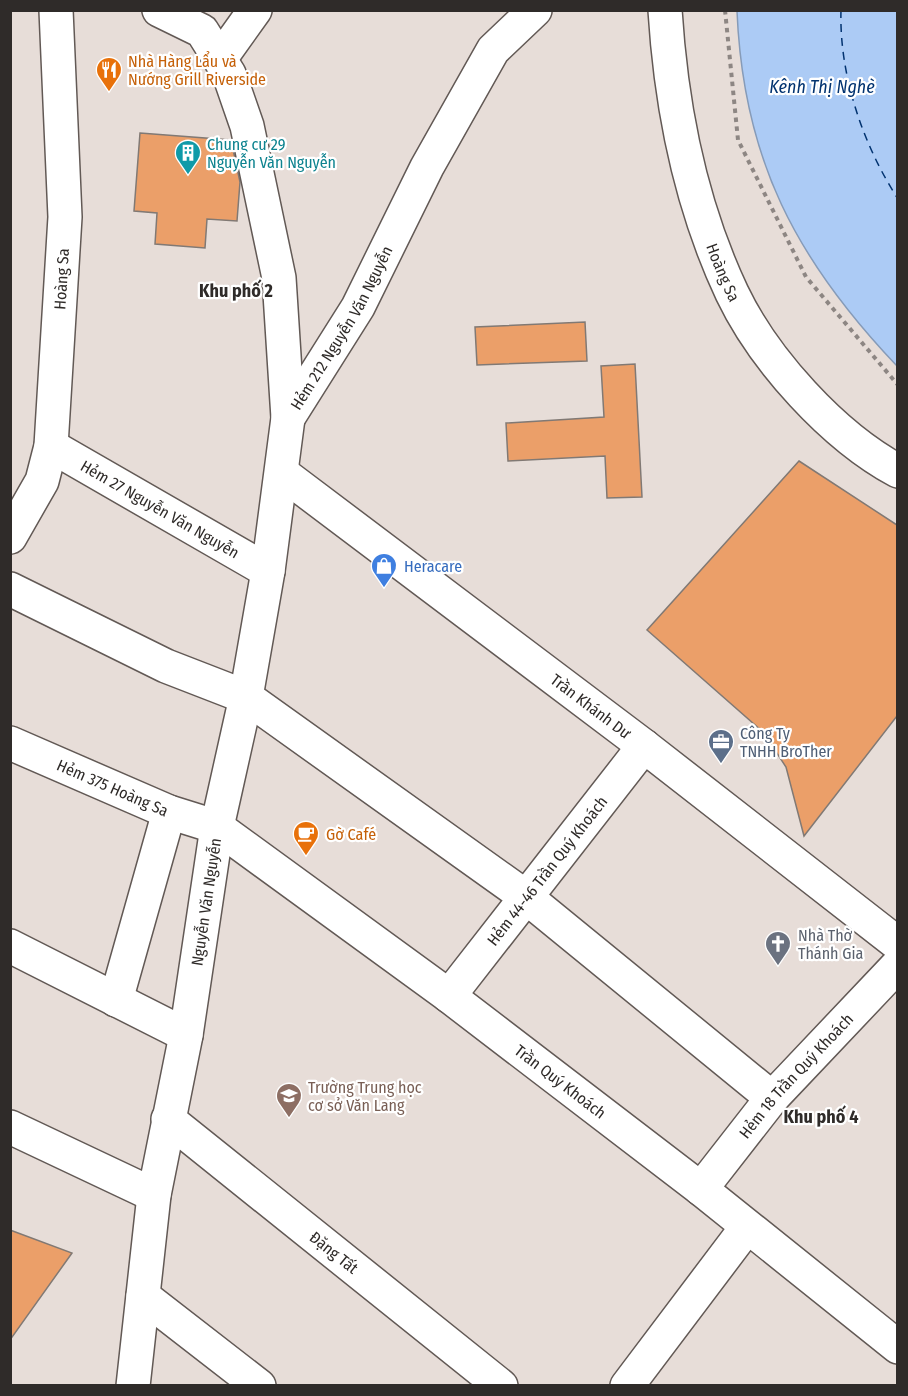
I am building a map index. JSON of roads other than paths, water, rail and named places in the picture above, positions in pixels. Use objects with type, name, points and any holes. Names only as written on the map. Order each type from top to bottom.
[{"type":"street","name":"Hoàng Sa","points":[[10,537],[42,481],[51,447],[65,217],[56,10]]},
{"type":"street","name":"Hẻm 212 Nguyễn Văn Nguyễn","points":[[159,10],[202,32],[229,74],[247,126],[279,278],[288,418]]},
{"type":"street","points":[[220,59],[255,10]]},
{"type":"street","name":"Hẻm 212 Nguyễn Văn Nguyễn","points":[[288,418],[358,307],[427,167],[493,50],[536,10]]},
{"type":"street","name":"Hoàng Sa","points":[[665,10],[670,66],[688,161],[702,212],[733,295],[768,349],[808,399],[852,440],[897,471]]},
{"type":"street","name":"Nguyễn Văn Nguyễn","points":[[133,1386],[154,1195],[186,1035],[217,827],[246,697],[268,571],[288,418]]},
{"type":"street","name":"Hẻm 27 Nguyễn Văn Nguyễn","points":[[51,447],[268,571]]},
{"type":"street","name":"Trần Khánh Dư","points":[[282,473],[644,746],[897,944]]},
{"type":"street","points":[[10,589],[166,666],[246,697],[526,897],[772,1098]]},
{"type":"street","name":"Hẻm 375 Hoàng Sa","points":[[10,743],[169,812],[217,827]]},
{"type":"street","name":"Hẻm 44-46 Trần Quý Khoách","points":[[449,996],[644,746]]},
{"type":"street","points":[[116,1000],[169,812]]},
{"type":"street","name":"Trần Quý Khoách","points":[[217,827],[449,996],[701,1189],[897,1347]]},
{"type":"street","points":[[10,946],[186,1035]]},
{"type":"street","name":"Hẻm 18 Trần Quý Khoách","points":[[701,1189],[772,1098],[897,965]]},
{"type":"street","name":"Ðặng Tất","points":[[168,1119],[501,1386]]},
{"type":"street","points":[[10,1126],[154,1195]]},
{"type":"street","points":[[627,1386],[747,1227]]},
{"type":"street","points":[[143,1296],[259,1386]]},
{"type":"water","name":"Kênh Thị Nghè","points":[[737,11],[897,11],[897,366],[830,287],[781,204],[750,114],[741,64]]},
{"type":"place","name":"Nhà Hàng Lẩu và Nướng Grill Riverside","points":[[109,93]]},
{"type":"place","name":"Chung cư 29 Nguyễn Văn Nguyễn","points":[[188,176]]},
{"type":"place","name":"Heracare","points":[[384,589]]},
{"type":"place","name":"Công Ty TNHH BroTher","points":[[721,765]]},
{"type":"place","name":"Gờ Café","points":[[306,857]]},
{"type":"place","name":"Nhà Thờ Thánh Gia","points":[[778,967]]},
{"type":"place","name":"Trường Trung học cơ sở Văn Lang","points":[[289,1119]]},
{"type":"district","name":"Khu phố 2","points":[[236,291]]},
{"type":"district","name":"Khu phố 4","points":[[821,1117]]}]
